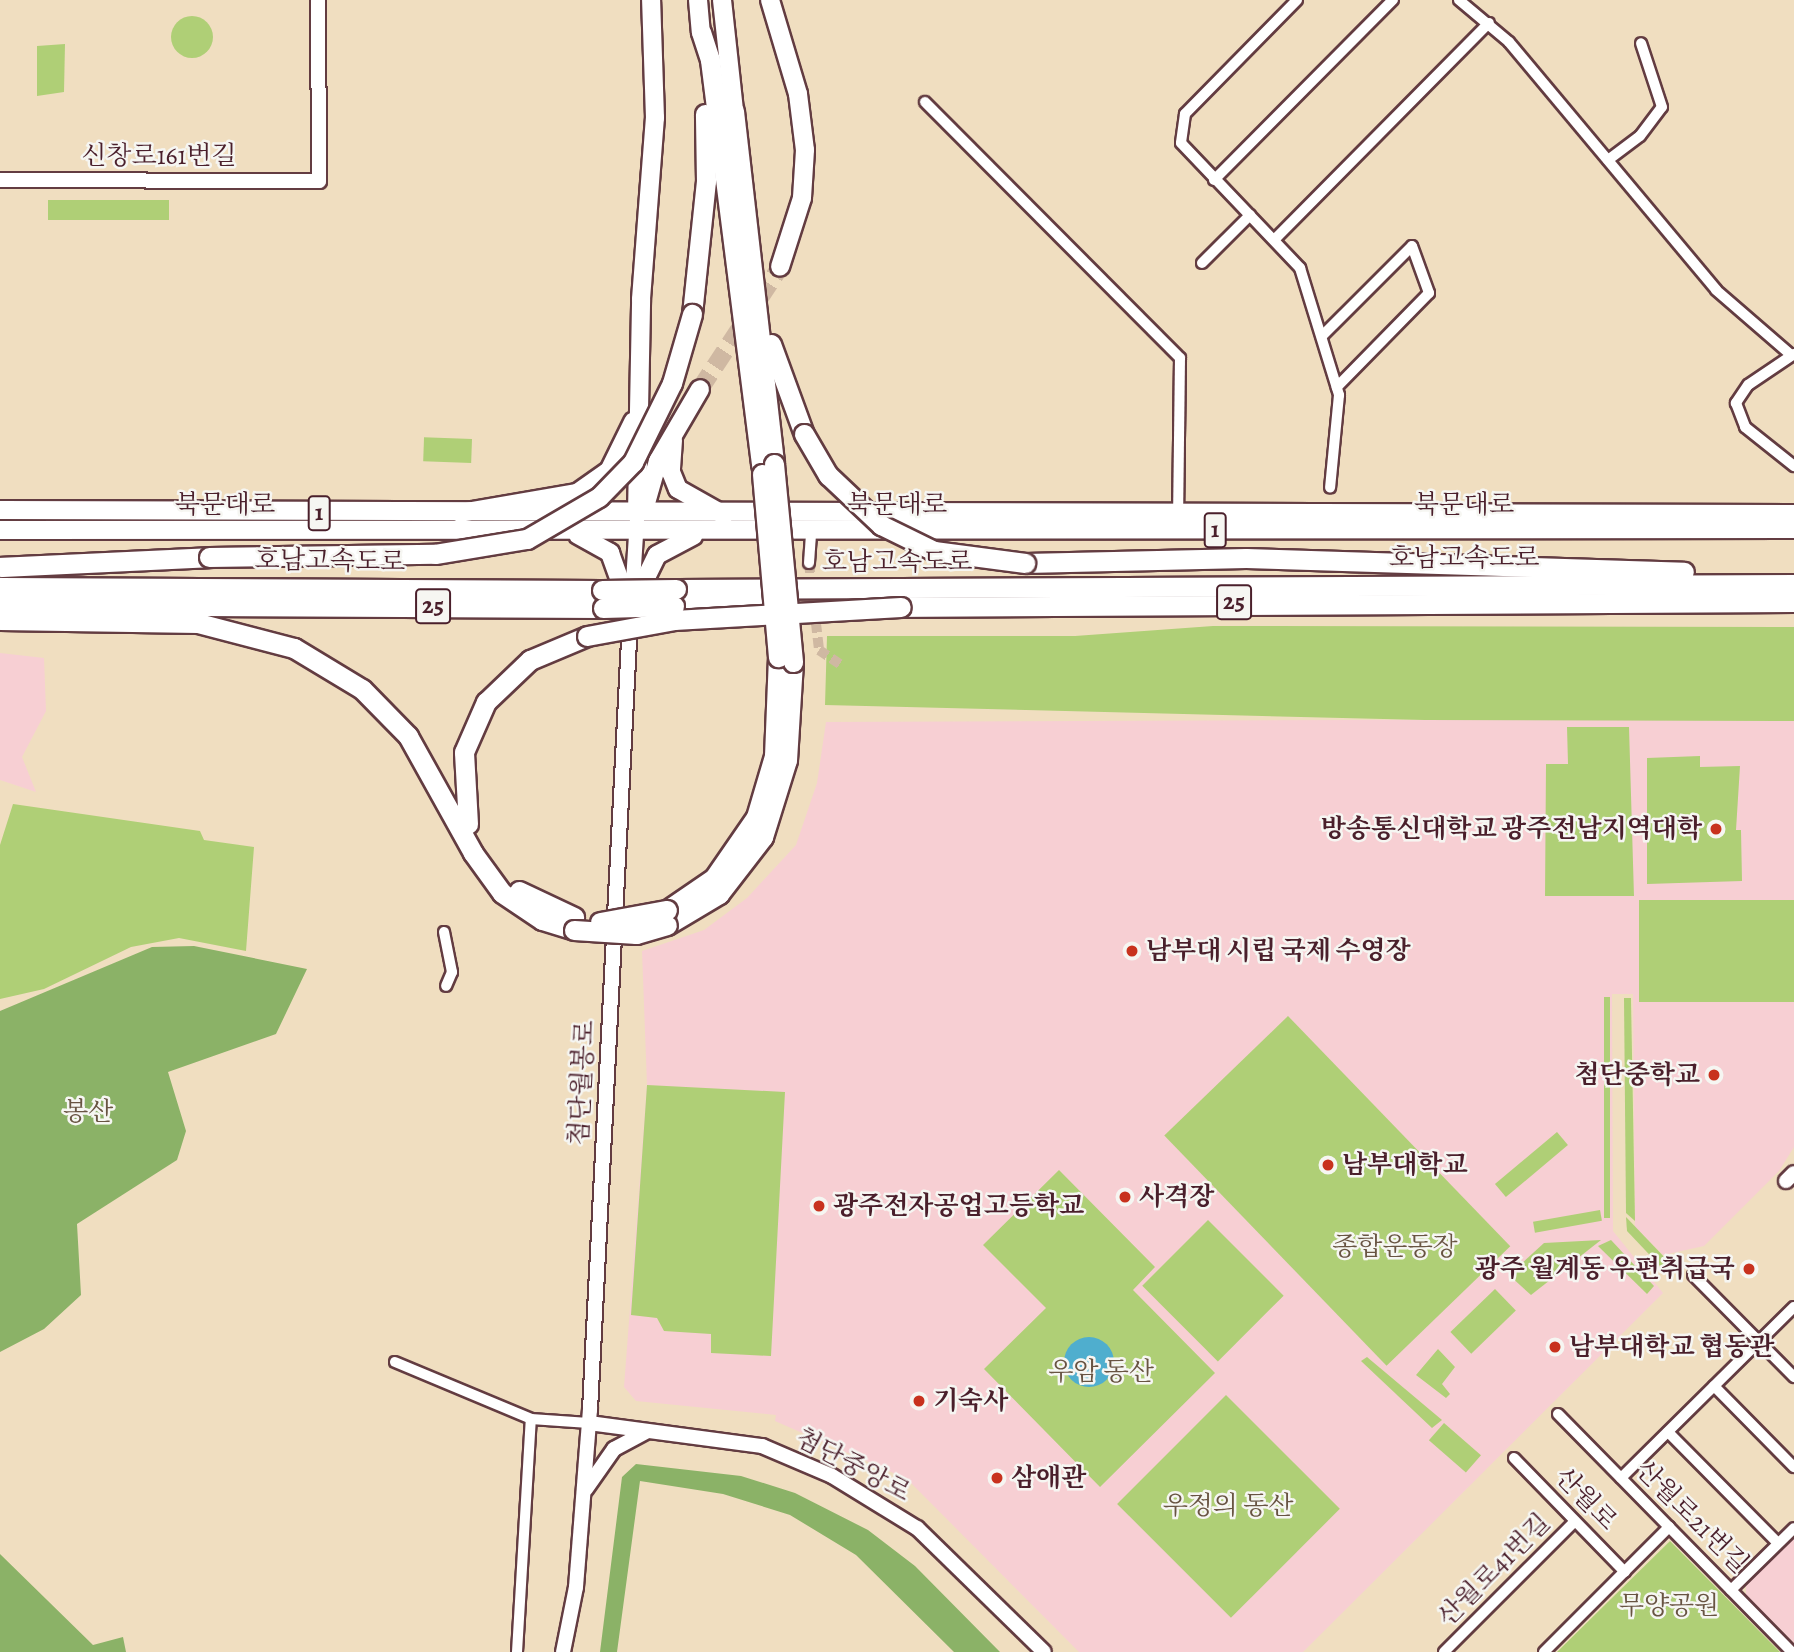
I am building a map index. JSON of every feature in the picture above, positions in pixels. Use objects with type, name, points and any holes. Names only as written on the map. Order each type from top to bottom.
[{"type":"highway","points":[[0,566],[209,557],[435,554],[527,539],[599,498],[633,462],[672,383],[692,314],[706,181],[701,32]]},
{"type":"highway","points":[[701,32],[710,60],[768,465]]},
{"type":"highway","points":[[734,111],[774,359],[803,435],[828,475],[881,525],[934,551],[1025,563],[1260,558],[1794,573]]},
{"type":"highway","points":[[0,620],[198,623],[294,648],[362,689],[408,736],[472,853],[502,893],[542,920],[574,924],[624,921],[677,905],[727,864],[756,817],[778,710],[768,465],[734,111]]},
{"type":"highway","name":"호남고속도로","points":[[0,606],[1794,584]]},
{"type":"highway","name":"호남고속도로","points":[[0,587],[602,599]]},
{"type":"highway","name":"호남고속도로","points":[[675,597],[901,607],[1794,602]]},
{"type":"highway","points":[[574,924],[534,900],[496,872],[468,823],[461,776],[473,727],[500,684],[542,653],[587,636],[674,620],[901,607]]},
{"type":"main road","points":[[636,523],[638,391],[655,118],[650,0]]},
{"type":"main road","points":[[698,0],[701,32]]},
{"type":"main road","points":[[722,0],[734,111]]},
{"type":"main road","points":[[770,0],[798,94],[805,150],[802,198],[780,267]]},
{"type":"main road","points":[[636,523],[674,432],[699,389]]},
{"type":"main road","points":[[460,513],[557,500],[595,484],[627,440],[638,391]]},
{"type":"main road","points":[[674,432],[670,459],[678,489],[724,515]]},
{"type":"main road","name":"북문대로","points":[[0,510],[460,513],[636,523],[714,532],[1794,529]]},
{"type":"main road","name":"북문대로","points":[[0,530],[558,532],[724,515],[1178,511],[1794,514]]},
{"type":"main road","points":[[558,532],[587,537],[610,553],[631,615]]},
{"type":"main road","points":[[631,615],[657,555],[674,542],[714,532]]},
{"type":"street","name":"신창로161번길","points":[[0,180],[319,181],[318,0]]},
{"type":"street","points":[[1297,0],[1185,114],[1181,143],[1300,268],[1337,387],[1330,488]]},
{"type":"street","points":[[1214,180],[1393,0]]},
{"type":"street","points":[[1459,0],[1489,23],[1716,290],[1793,354],[1748,385],[1736,403],[1745,427],[1794,466]]},
{"type":"street","points":[[1275,239],[1489,23]]},
{"type":"street","points":[[1608,160],[1640,136],[1662,107],[1641,43]]},
{"type":"street","points":[[925,102],[1180,358],[1178,511]]},
{"type":"street","points":[[1202,263],[1250,215]]},
{"type":"street","points":[[1322,336],[1412,246],[1429,293],[1337,387]]},
{"type":"street","name":"첨단월봉로","points":[[563,1652],[589,1423],[636,523]]},
{"type":"street","points":[[809,563],[811,531]]},
{"type":"street","points":[[444,932],[452,972],[446,986]]},
{"type":"street","points":[[1693,1275],[1794,1377]]},
{"type":"street","points":[[1621,1478],[1794,1307]]},
{"type":"street","points":[[395,1362],[531,1419],[589,1423]]},
{"type":"street","points":[[1714,1386],[1794,1466]]},
{"type":"street","name":"산월로21번길","points":[[1558,1414],[1792,1652]]},
{"type":"street","points":[[517,1652],[531,1419]]},
{"type":"street","name":"첨단중앙로","points":[[589,1423],[653,1429],[762,1446],[878,1501],[946,1553],[1044,1652]]},
{"type":"street","points":[[583,1493],[614,1449],[653,1429]]},
{"type":"street","points":[[1668,1432],[1778,1543]]},
{"type":"street","name":"산월로","points":[[1514,1458],[1625,1572]]},
{"type":"street","name":"산월로41번길","points":[[1444,1652],[1575,1521]]},
{"type":"street","points":[[1544,1652],[1670,1527]]},
{"type":"street","points":[[1731,1590],[1794,1528]]},
{"type":"shaded area","points":[[0,653],[44,658],[46,711],[22,757],[36,792],[0,780]]},
{"type":"shaded area","name":"남부대학교","points":[[1638,719],[1794,721],[1794,1147],[1779,1171],[1704,1246],[1663,1255],[1635,1227],[1633,994],[1612,994],[1613,1231],[1663,1293],[1303,1652],[1079,1652],[907,1479],[775,1421],[776,1415],[636,1401],[624,1387],[647,1085],[642,951],[704,930],[747,898],[796,845],[817,783],[826,722]]},
{"type":"shaded area","points":[[1794,1536],[1794,1643],[1746,1595],[1746,1583]]},
{"type":"green space","points":[[192,16],[207,22],[213,37],[207,52],[192,58],[177,52],[171,37],[177,22]]},
{"type":"green space","points":[[65,44],[64,92],[37,96],[37,46]]},
{"type":"green space","points":[[48,200],[169,200],[169,220],[48,220]]},
{"type":"green space","points":[[424,437],[472,439],[471,463],[423,461]]},
{"type":"green space","points":[[1213,626],[1794,627],[1794,721],[1425,720],[825,705],[827,636],[1075,636]]},
{"type":"green space","points":[[1567,727],[1629,727],[1634,896],[1545,896],[1546,764],[1568,764]]},
{"type":"green space","points":[[1700,756],[1700,767],[1740,766],[1736,830],[1741,830],[1742,881],[1647,884],[1647,758]]},
{"type":"green space","points":[[13,804],[200,831],[204,840],[254,847],[246,951],[179,938],[131,947],[44,989],[0,999],[0,845]]},
{"type":"green space","points":[[1639,900],[1794,900],[1794,1002],[1639,1002]]},
{"type":"green space","name":"봉산","points":[[194,946],[307,969],[276,1034],[168,1072],[186,1131],[177,1160],[77,1224],[81,1295],[44,1329],[0,1352],[0,1011],[152,947]]},
{"type":"green space","points":[[1604,997],[1610,997],[1610,1218],[1604,1218]]},
{"type":"green space","points":[[1624,998],[1631,998],[1635,1221],[1626,1213]]},
{"type":"green space","name":"종합운동장","points":[[1288,1016],[1510,1246],[1387,1366],[1164,1135]]},
{"type":"green space","points":[[647,1085],[785,1092],[771,1356],[711,1353],[711,1334],[664,1331],[657,1318],[631,1315]]},
{"type":"green space","points":[[1557,1132],[1568,1145],[1506,1197],[1495,1184]]},
{"type":"green space","name":"우암 동산","points":[[1059,1170],[1155,1267],[1133,1290],[1215,1373],[1100,1487],[984,1369],[1046,1308],[983,1245]]},
{"type":"green space","points":[[1600,1210],[1602,1221],[1535,1233],[1533,1222]]},
{"type":"green space","points":[[1626,1217],[1669,1262],[1663,1269],[1627,1231]]},
{"type":"green space","points":[[1208,1220],[1284,1296],[1218,1361],[1142,1286]]},
{"type":"green space","points":[[1601,1240],[1531,1295],[1509,1275],[1544,1243]]},
{"type":"green space","points":[[1611,1240],[1654,1286],[1647,1294],[1598,1246]]},
{"type":"green space","points":[[1495,1289],[1516,1311],[1471,1354],[1450,1332]]},
{"type":"green space","points":[[1438,1349],[1455,1367],[1442,1384],[1450,1394],[1446,1398],[1416,1375]]},
{"type":"green space","points":[[1367,1357],[1442,1420],[1432,1428],[1361,1361]]},
{"type":"green space","name":"우정의 동산","points":[[1226,1395],[1340,1509],[1231,1618],[1117,1504]]},
{"type":"green space","points":[[1444,1423],[1481,1455],[1466,1473],[1429,1440]]},
{"type":"green space","points":[[636,1464],[741,1476],[795,1493],[868,1530],[915,1566],[1000,1652],[954,1652],[856,1555],[790,1515],[723,1494],[640,1481],[617,1652],[600,1652],[622,1477]]},
{"type":"green space","name":"무양공원","points":[[1670,1541],[1780,1652],[1557,1652]]},
{"type":"green space","points":[[0,1554],[93,1645],[123,1637],[126,1652],[0,1652]]},
{"type":"water","points":[[1089,1337],[1107,1344],[1114,1362],[1107,1380],[1089,1387],[1071,1380],[1064,1362],[1071,1344]]},
{"type":"tunnel","points":[[700,389],[780,267]]},
{"type":"tunnel","points":[[809,563],[819,650],[841,665]]},
{"type":"place","name":"방송통신대학교 광주전남지역대학","points":[[1716,829]]},
{"type":"place","name":"남부대 시립 국제 수영장","points":[[1132,951]]},
{"type":"place","name":"첨단중학교","points":[[1714,1075]]},
{"type":"place","name":"남부대학교","points":[[1328,1165]]},
{"type":"place","name":"사격장","points":[[1125,1197]]},
{"type":"place","name":"광주전자공업고등학교","points":[[819,1206]]},
{"type":"place","name":"광주 월계동 우편취급국","points":[[1749,1269]]},
{"type":"place","name":"남부대학교 협동관","points":[[1555,1347]]},
{"type":"place","name":"기숙사","points":[[919,1401]]},
{"type":"place","name":"삼애관","points":[[997,1478]]}]
